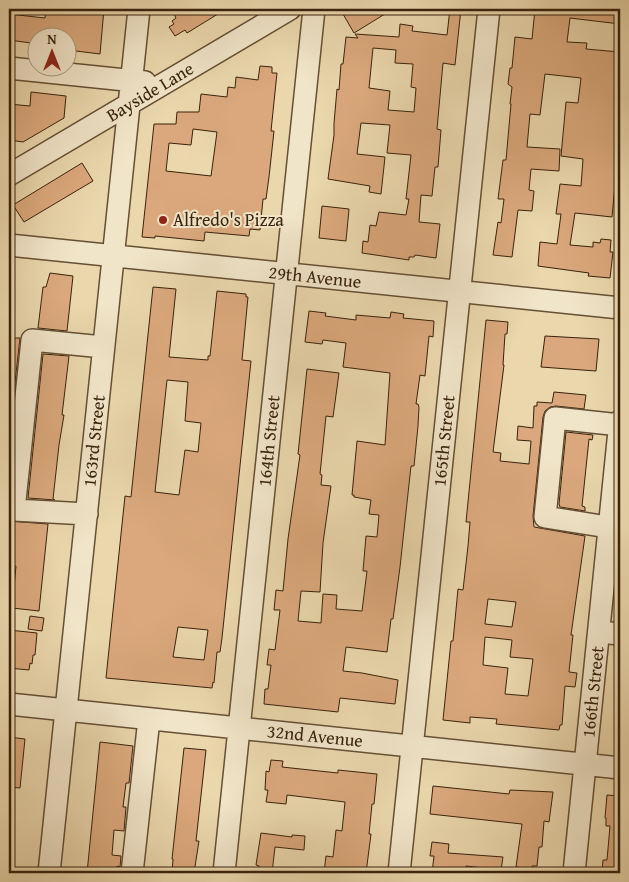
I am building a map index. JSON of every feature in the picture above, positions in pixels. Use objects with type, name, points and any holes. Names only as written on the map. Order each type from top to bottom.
[{"type":"street","name":"163rd Street","points":[[49,873],[139,9]]},
{"type":"street","name":"Bayside Lane","points":[[9,175],[290,9]]},
{"type":"street","name":"164th Street","points":[[224,873],[314,9]]},
{"type":"street","name":"165th Street","points":[[399,873],[489,9]]},
{"type":"street","points":[[9,68],[163,84]]},
{"type":"street","name":"29th Avenue","points":[[9,245],[620,308]]},
{"type":"street","points":[[86,514],[14,510],[32,340],[103,347]]},
{"type":"street","points":[[615,528],[545,517],[555,418],[620,423]]},
{"type":"street","name":"166th Street","points":[[574,873],[599,632],[615,528],[620,423]]},
{"type":"street","points":[[599,632],[620,634]]},
{"type":"street","name":"32nd Avenue","points":[[9,704],[620,768]]},
{"type":"street","points":[[132,873],[149,718]]},
{"type":"building","points":[[46,9],[104,9],[100,54],[78,51],[78,28],[28,28],[28,43],[9,40],[9,14],[45,18]]},
{"type":"building","points":[[181,9],[226,9],[187,33],[185,30],[175,36],[169,27],[174,24],[172,21],[176,18],[174,14]]},
{"type":"building","points":[[351,9],[393,9],[354,33],[343,14]]},
{"type":"building","points":[[450,9],[461,9],[455,65],[443,63],[437,129],[441,130],[438,167],[435,167],[432,196],[421,195],[419,222],[440,224],[436,258],[415,255],[414,257],[409,257],[409,260],[362,253],[363,241],[368,242],[370,225],[376,226],[379,212],[406,215],[409,199],[406,199],[411,155],[387,153],[390,125],[361,123],[357,154],[385,157],[381,194],[369,192],[370,186],[328,179],[334,135],[337,89],[339,90],[346,37],[358,38],[355,34],[399,37],[400,24],[413,26],[412,31],[447,35]],"holes":[[[373,48],[396,50],[395,63],[413,64],[411,87],[416,88],[414,112],[388,110],[390,91],[369,88]]]},
{"type":"building","points":[[535,9],[620,9],[620,24],[570,18],[567,42],[587,43],[586,49],[620,52],[620,142],[612,217],[575,213],[570,245],[593,247],[593,242],[600,243],[601,239],[611,240],[610,252],[613,252],[610,278],[588,276],[589,273],[538,266],[540,242],[557,244],[561,214],[556,214],[560,184],[581,186],[583,159],[561,156],[566,102],[578,103],[581,78],[545,74],[540,115],[530,114],[527,147],[560,149],[559,171],[531,169],[529,190],[534,191],[532,211],[518,210],[512,257],[493,255],[498,222],[501,223],[504,199],[498,199],[503,160],[506,160],[512,87],[508,84],[510,68],[512,68],[515,37],[532,39]]},
{"type":"building","points":[[260,66],[272,67],[272,73],[277,73],[271,131],[274,131],[266,199],[263,199],[260,230],[250,229],[249,236],[205,232],[204,241],[155,236],[155,238],[142,237],[154,124],[176,124],[177,112],[199,112],[201,94],[227,97],[228,87],[235,88],[236,77],[258,80]],"holes":[[[193,129],[217,132],[211,176],[166,171],[169,143],[191,145]]]},
{"type":"building","points":[[31,92],[66,96],[64,118],[23,142],[9,140],[9,104],[30,106]]},
{"type":"building","points":[[82,163],[93,181],[24,222],[13,205]]},
{"type":"building","points":[[322,206],[349,209],[346,241],[319,238]]},
{"type":"building","points":[[50,273],[73,276],[67,331],[38,328],[43,287],[46,287]]},
{"type":"building","points":[[153,287],[176,289],[169,357],[208,360],[217,291],[246,294],[246,297],[248,297],[242,360],[251,361],[222,638],[220,652],[217,652],[212,688],[106,678],[125,496],[131,497]],"holes":[[[167,380],[188,382],[185,421],[201,423],[198,452],[185,450],[179,495],[155,492]],[[178,627],[208,630],[204,660],[173,657]]]},
{"type":"building","points":[[309,311],[326,313],[325,316],[356,320],[356,315],[390,318],[391,312],[404,314],[403,318],[434,321],[433,337],[429,336],[425,376],[420,375],[416,404],[419,407],[414,466],[411,466],[400,567],[387,652],[346,647],[343,671],[398,680],[395,704],[340,698],[338,712],[264,704],[265,689],[268,689],[271,665],[267,665],[269,649],[275,650],[280,610],[274,610],[276,590],[283,591],[300,455],[298,454],[307,369],[339,373],[333,417],[326,416],[320,474],[322,475],[321,485],[331,486],[323,543],[320,592],[301,591],[298,621],[321,623],[323,594],[337,595],[336,609],[362,611],[367,571],[363,571],[366,536],[377,537],[379,515],[369,514],[371,500],[352,495],[357,441],[385,445],[390,373],[343,367],[346,343],[323,340],[322,344],[305,342]]},
{"type":"building","points":[[486,320],[508,322],[507,334],[505,334],[504,365],[493,452],[501,453],[500,461],[529,464],[531,441],[517,440],[518,426],[533,428],[534,406],[537,406],[537,402],[552,403],[554,392],[586,395],[584,409],[556,406],[550,407],[545,411],[533,516],[534,527],[585,536],[571,635],[573,635],[569,672],[577,673],[575,687],[565,686],[562,725],[560,725],[559,730],[496,724],[497,719],[470,717],[470,723],[443,720],[458,589],[463,590],[470,522],[466,522]],"holes":[[[488,599],[516,602],[512,627],[485,624]],[[485,637],[512,640],[510,657],[533,659],[528,696],[505,694],[508,668],[483,665]]]},
{"type":"building","points":[[545,336],[599,339],[596,371],[541,367]]},
{"type":"building","points":[[13,338],[20,338],[12,409],[9,409],[9,349],[12,349]]},
{"type":"building","points":[[43,354],[69,356],[62,415],[64,415],[53,499],[55,500],[28,498]]},
{"type":"building","points":[[566,432],[593,435],[592,440],[589,439],[582,506],[585,507],[585,511],[560,507],[559,504]]},
{"type":"building","points":[[9,521],[48,524],[39,611],[12,608],[16,566],[9,566]]},
{"type":"building","points":[[30,616],[44,618],[42,631],[28,629]]},
{"type":"building","points":[[9,630],[37,633],[35,655],[33,655],[29,670],[9,668]]},
{"type":"building","points":[[9,737],[25,739],[20,788],[9,787]]},
{"type":"building","points":[[100,742],[133,746],[129,783],[126,783],[123,807],[126,807],[124,831],[114,830],[112,855],[121,856],[120,867],[117,866],[116,873],[87,873]]},
{"type":"building","points":[[184,748],[206,750],[196,841],[199,841],[194,873],[172,873],[172,859]]},
{"type":"building","points":[[271,760],[283,761],[282,767],[338,773],[338,770],[377,774],[374,804],[372,804],[369,834],[371,834],[366,873],[324,873],[326,856],[333,857],[336,830],[342,831],[345,802],[287,795],[286,804],[266,802],[268,790],[265,790],[266,771],[269,772]]},
{"type":"building","points":[[433,786],[509,794],[510,790],[553,792],[549,822],[544,821],[542,847],[539,847],[537,866],[532,866],[532,869],[516,867],[522,824],[430,814]]},
{"type":"building","points":[[607,795],[620,796],[620,873],[602,873],[603,860],[607,860],[610,826],[606,826],[605,818]]},
{"type":"building","points":[[261,833],[292,837],[292,835],[305,836],[304,850],[275,847],[272,873],[258,873],[259,866],[256,865]]},
{"type":"building","points":[[432,842],[449,844],[448,853],[503,857],[501,870],[466,866],[465,873],[432,873],[434,856],[430,856]]},
{"type":"place","name":"Alfredo's Pizza","points":[[163,220]]}]
